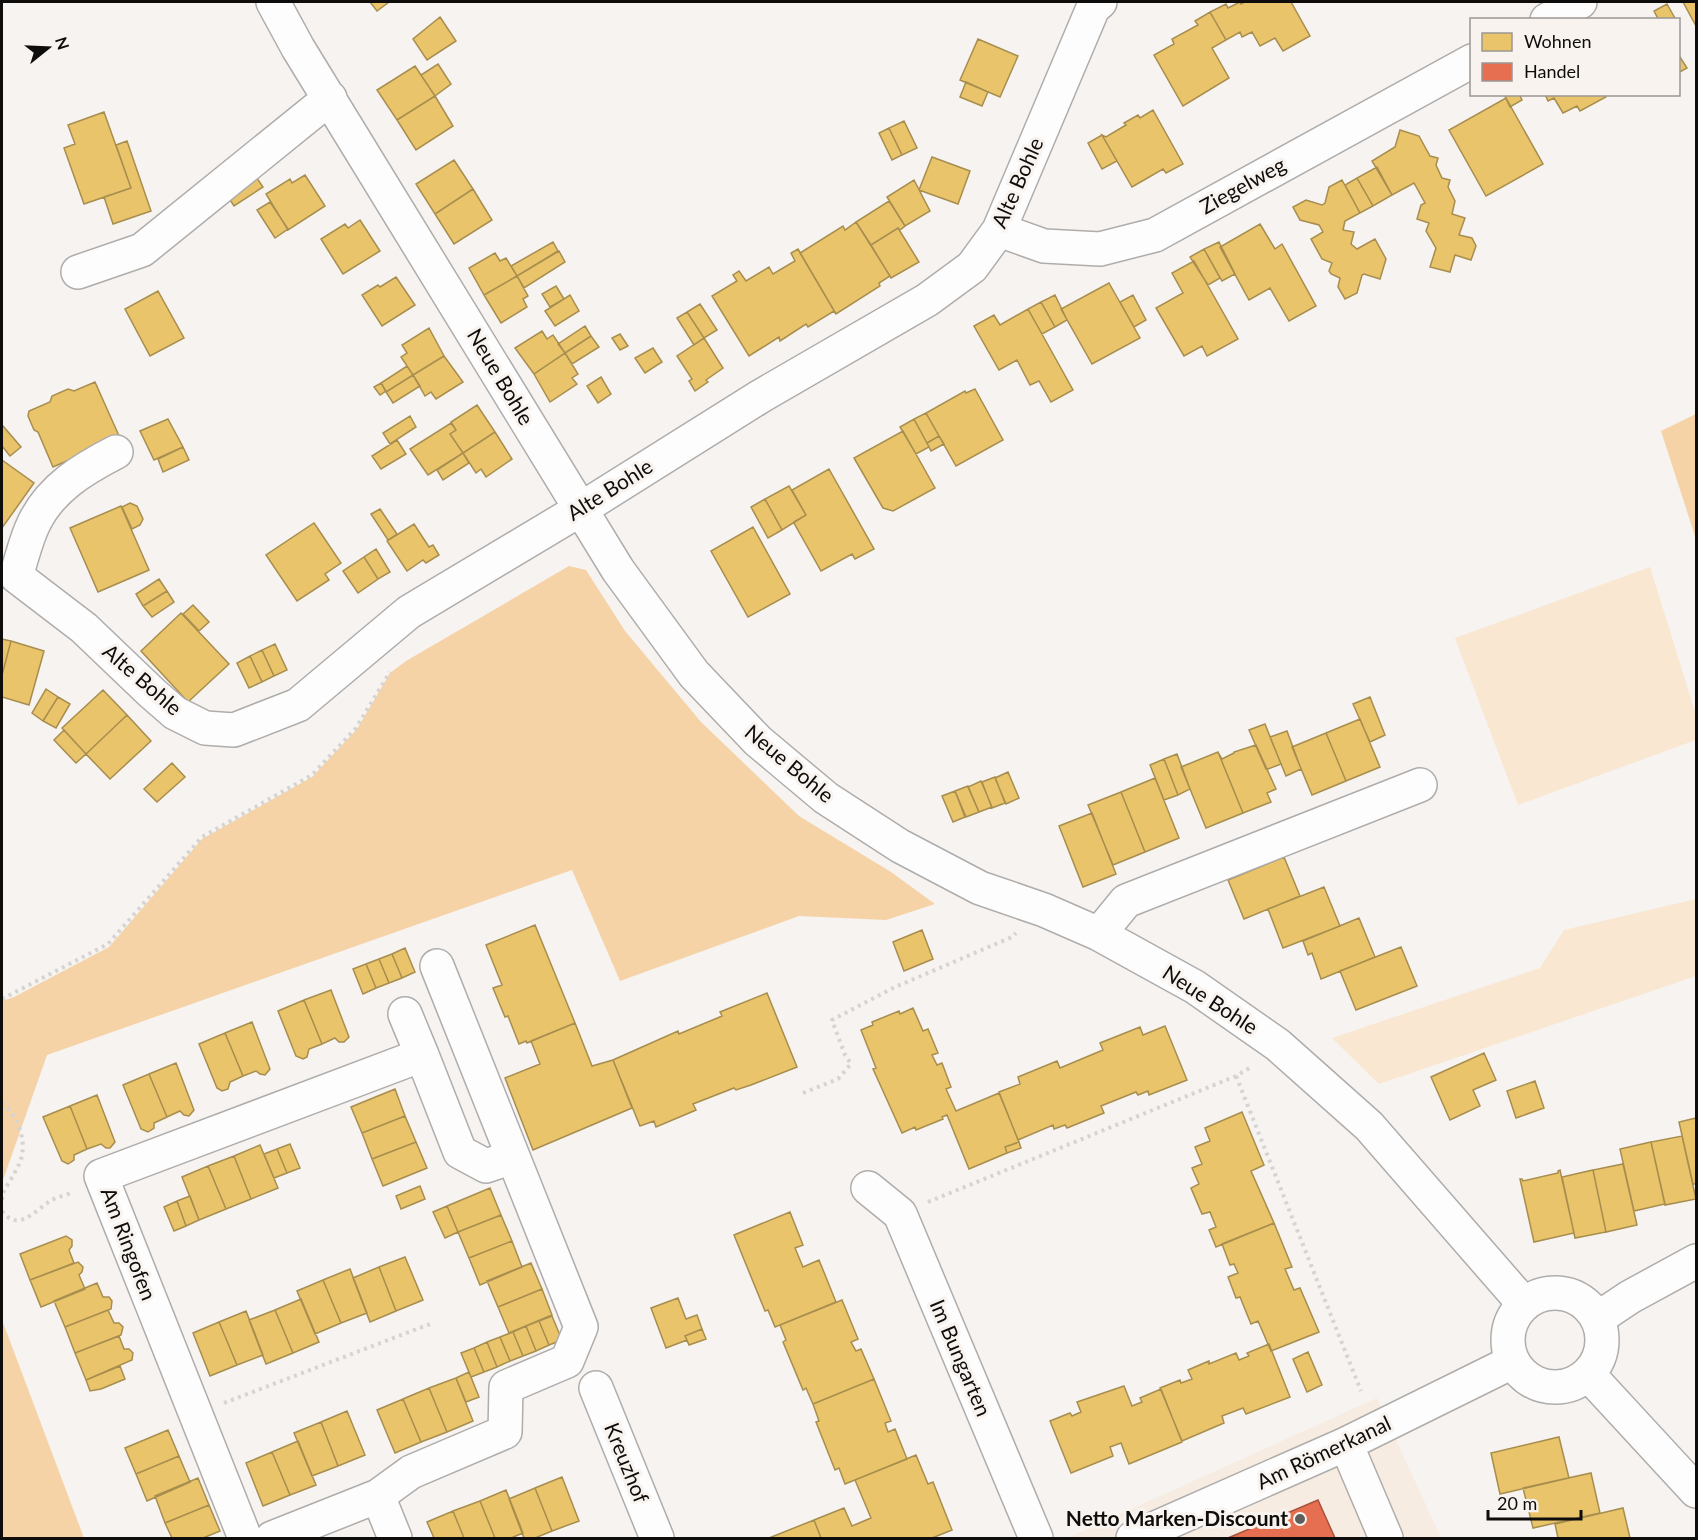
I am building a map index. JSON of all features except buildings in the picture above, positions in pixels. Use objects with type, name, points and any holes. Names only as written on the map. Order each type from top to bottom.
[{"type":"street","name":"Neue Bohle","points":[[273,2],[298,48],[618,570],[694,674],[758,741],[826,798],[900,846],[980,888],[1044,910],[1099,934],[1195,987],[1278,1045],[1369,1126],[1524,1304]]},
{"type":"street","name":"Alte Bohle","points":[[116,452],[83,469],[54,492],[34,523],[9,578],[84,628],[176,713],[205,728],[234,730],[298,705],[409,612],[581,509],[761,396],[927,300],[972,267],[999,230],[1094,8],[1101,2]]},
{"type":"street","points":[[1551,18],[1580,2]]},
{"type":"street","name":"Ziegelweg","points":[[999,230],[1044,246],[1101,249],[1155,235],[1470,62]]},
{"type":"street","points":[[78,272],[142,250],[330,98]]},
{"type":"street","points":[[1099,934],[1126,902],[1420,785]]},
{"type":"street","points":[[272,1539],[378,1496],[411,1472],[505,1432],[506,1387],[567,1361],[581,1327],[437,966]]},
{"type":"street","points":[[405,1014],[460,1152],[486,1166],[512,1157]]},
{"type":"street","name":"Am Ringofen","points":[[245,1539],[101,1176],[422,1055]]},
{"type":"street","name":"Im Bungarten","points":[[868,1188],[900,1214],[1036,1539]]},
{"type":"street","points":[[1597,1319],[1630,1297],[1696,1261]]},
{"type":"street","points":[[1550,1293],[1564,1294],[1577,1299],[1589,1308],[1597,1319],[1602,1342],[1595,1365],[1576,1382],[1562,1387],[1547,1387],[1533,1383],[1521,1374],[1512,1362],[1508,1347],[1508,1331],[1514,1316],[1524,1304],[1536,1297],[1550,1293]]},
{"type":"street","name":"Am Römerkanal","points":[[1132,1539],[1346,1444],[1512,1362]]},
{"type":"street","points":[[1587,1374],[1696,1491]]},
{"type":"street","name":"Kreuzhof","points":[[596,1388],[657,1539]]},
{"type":"street","points":[[1346,1444],[1386,1539]]},
{"type":"street","points":[[378,1496],[395,1539]]},
{"type":"path","points":[[2,999],[108,944],[202,837],[312,775],[356,728],[390,672],[393,662]]},
{"type":"path","points":[[803,1093],[838,1079],[850,1064],[832,1020],[893,988],[1012,937],[1044,910]]},
{"type":"path","points":[[900,1214],[1236,1076],[1249,1070],[1278,1045]]},
{"type":"path","points":[[1236,1076],[1361,1391]]},
{"type":"path","points":[[2,1103],[11,1110],[21,1133],[21,1158],[3,1193],[2,1200]]},
{"type":"path","points":[[2,1210],[6,1217],[19,1220],[33,1215],[51,1200],[81,1189],[101,1176]]},
{"type":"path","points":[[194,1414],[430,1324]]},
{"type":"shaded area","points":[[1696,414],[1696,539],[1661,431]]},
{"type":"shaded area","points":[[569,566],[586,570],[625,631],[701,722],[799,816],[891,872],[935,904],[886,920],[799,916],[620,981],[572,870],[47,1055],[2,1183],[2,1001],[14,997],[109,947],[202,839],[312,777],[357,729],[390,673],[406,661]]},
{"type":"shaded area","points":[[1650,567],[1696,715],[1696,740],[1518,805],[1455,638]]},
{"type":"shaded area","points":[[1696,899],[1696,976],[1379,1084],[1332,1038],[1540,968],[1564,930]]},
{"type":"shaded area","points":[[2,1320],[84,1538],[2,1538]]},
{"type":"shaded area","points":[[1377,1398],[1441,1538],[1067,1538]]},
{"type":"place","name":"Netto Marken-Discount","points":[[1300,1519]]}]
